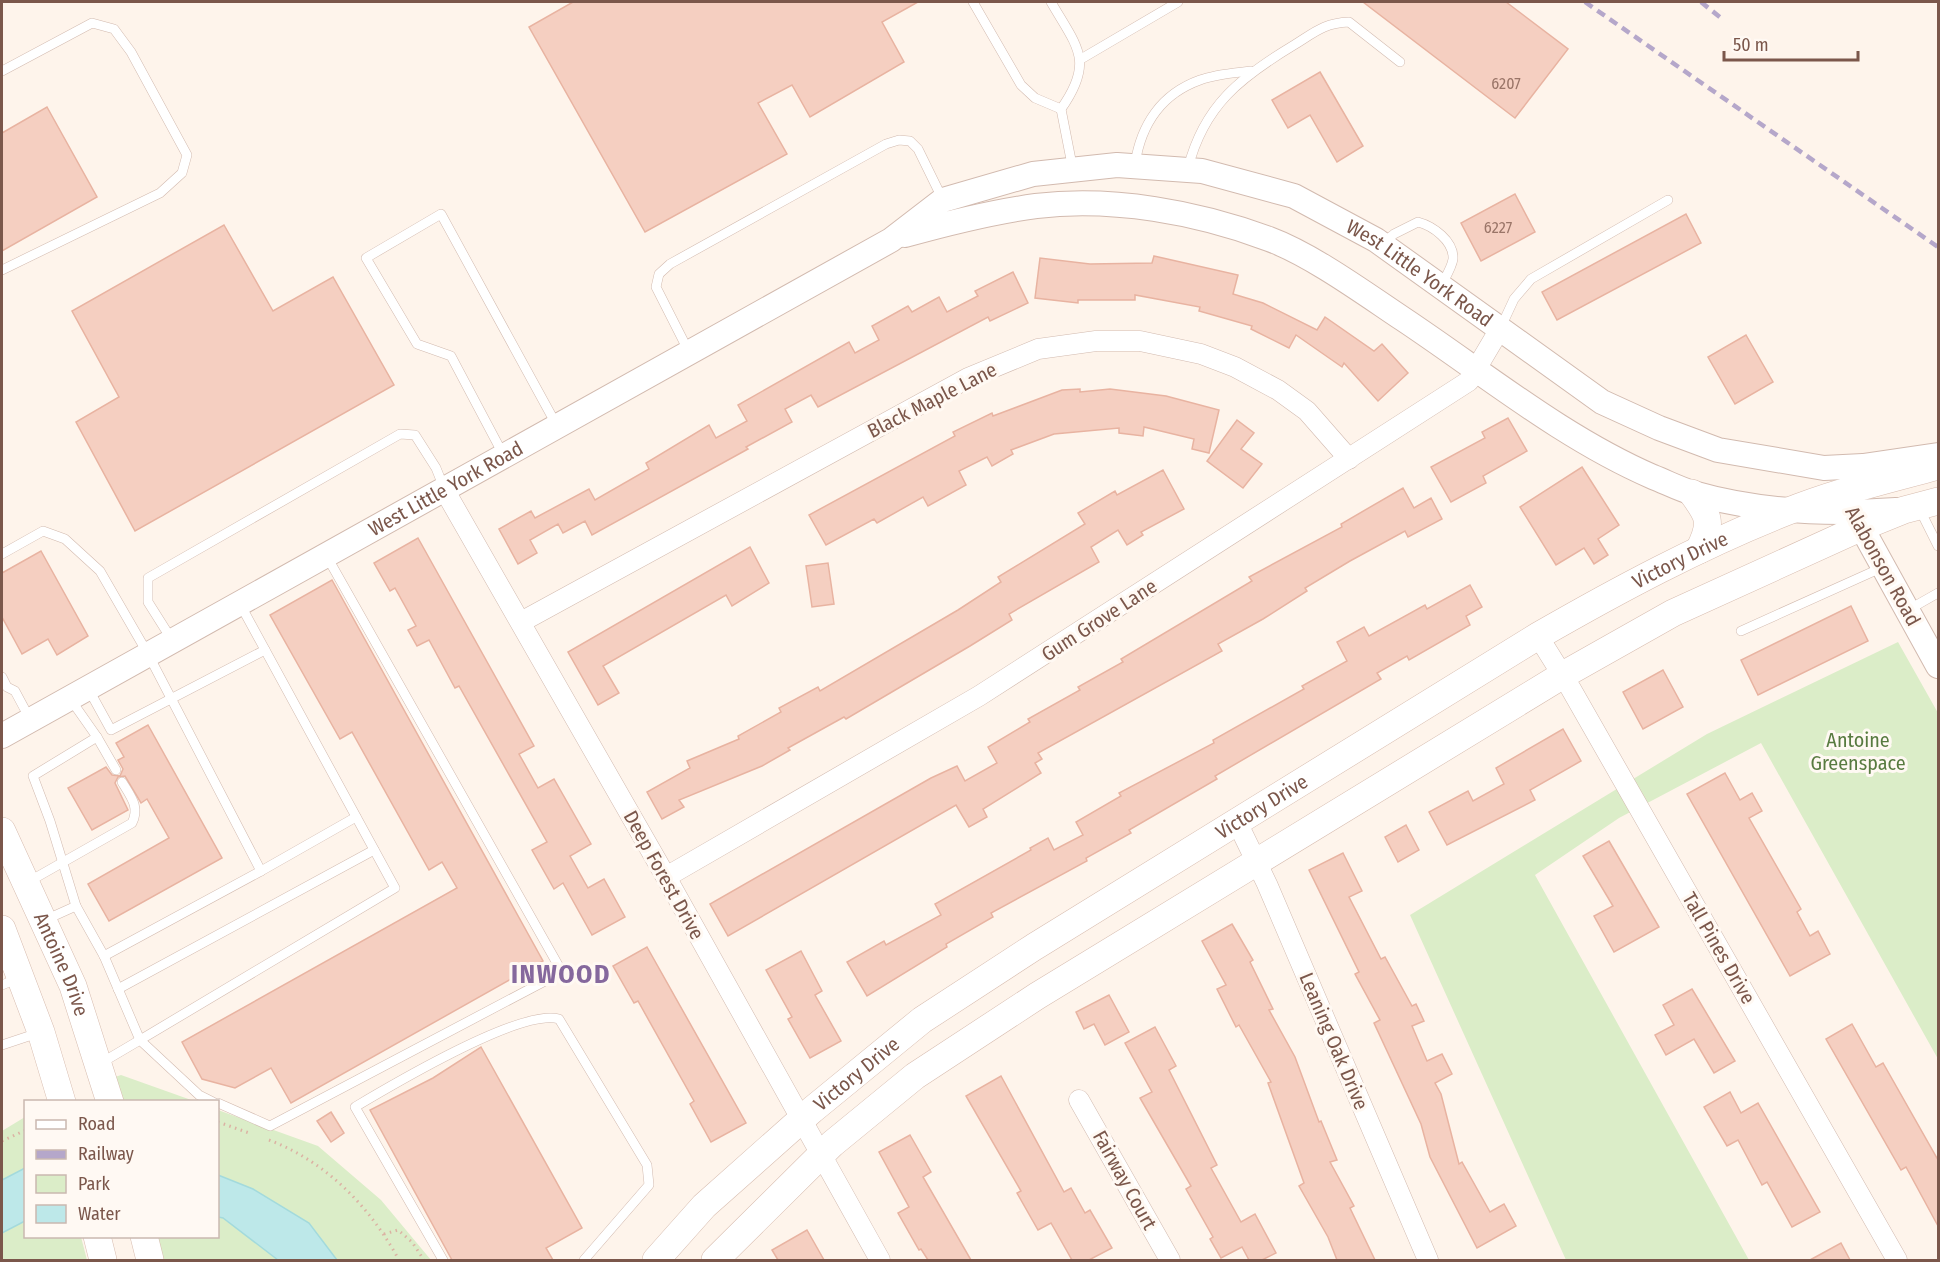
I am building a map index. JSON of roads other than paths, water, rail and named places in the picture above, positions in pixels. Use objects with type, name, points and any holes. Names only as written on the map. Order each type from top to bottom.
[{"type":"main road","name":"Victory Drive","points":[[715,1260],[832,1144],[915,1076],[1037,996],[1563,675],[1852,511],[1938,466]]},
{"type":"main road","points":[[1692,493],[1707,513],[1709,527],[1699,550]]},
{"type":"main road","name":"Victory Drive","points":[[656,1260],[704,1206],[812,1110],[922,1020],[1034,947],[1538,636],[1614,593],[1699,550],[1786,512],[1852,511],[1920,506]]},
{"type":"main road","name":"Antoine Drive","points":[[2,831],[73,986],[110,1100]]},
{"type":"main road","name":"Antoine Drive","points":[[3,935],[11,981],[41,1032],[62,1100]]},
{"type":"main road","points":[[98,1238],[103,1260]]},
{"type":"main road","points":[[144,1238],[150,1260]]},
{"type":"street","name":"West Little York Road","points":[[2,736],[891,240],[948,211],[1033,174],[1117,165],[1202,171],[1294,196],[1382,244],[1501,327],[1602,402],[1659,428],[1718,450],[1824,468],[1863,466],[1938,455]]},
{"type":"street","points":[[1073,170],[1076,206]]},
{"type":"street","name":"West Little York Road","points":[[948,211],[1114,205],[1193,216],[1271,240],[1340,277],[1574,436],[1637,470],[1692,493],[1786,512]]},
{"type":"street","name":"Gum Grove Lane","points":[[666,877],[979,696],[1469,381],[1501,327]]},
{"type":"street","name":"Black Maple Lane","points":[[521,622],[968,378],[1038,349],[1096,341],[1140,341],[1201,354],[1235,367],[1278,390],[1307,411],[1350,459]]},
{"type":"street","name":"Alabonson Road","points":[[1824,468],[1852,511],[1938,666]]},
{"type":"street","name":"Deep Forest Drive","points":[[445,490],[666,877],[880,1260]]},
{"type":"street","name":"Tall Pines Drive","points":[[1538,636],[1563,675],[1897,1260]]},
{"type":"street","name":"Leaning Oak Drive","points":[[1237,822],[1257,862],[1428,1260]]},
{"type":"street","name":"Fairway Court","points":[[1080,1100],[1170,1260]]},
{"type":"lane","points":[[973,2],[1021,85],[1035,98],[1061,109]]},
{"type":"lane","points":[[1051,2],[1081,59],[1080,77],[1061,109],[1073,170]]},
{"type":"lane","points":[[1081,59],[1178,2]]},
{"type":"lane","points":[[1187,170],[1193,148],[1211,114],[1251,70],[1330,23],[1349,22],[1400,63]]},
{"type":"lane","points":[[2,71],[92,23],[114,29],[130,52],[188,155],[182,173],[160,193],[2,270]]},
{"type":"lane","points":[[1135,166],[1138,144],[1149,117],[1170,96],[1201,79],[1251,70]]},
{"type":"lane","points":[[690,352],[656,287],[659,274],[670,264],[886,144],[899,140],[910,141],[918,149],[948,211]]},
{"type":"lane","points":[[1501,327],[1514,299],[1531,279],[1668,200]]},
{"type":"lane","points":[[504,456],[451,356],[417,344],[366,258],[441,213],[557,426]]},
{"type":"lane","points":[[1382,244],[1394,234],[1418,222],[1432,225],[1451,248],[1453,260],[1441,286]]},
{"type":"lane","points":[[172,641],[148,602],[148,578],[400,434],[415,435],[436,468],[445,490]]},
{"type":"lane","points":[[1920,506],[1938,546]]},
{"type":"lane","points":[[2,554],[43,531],[65,538],[100,571],[148,654],[261,871]]},
{"type":"lane","points":[[219,1103],[270,1126],[562,972],[326,555]]},
{"type":"lane","points":[[1741,631],[1884,567]]},
{"type":"lane","points":[[1908,610],[1938,592]]},
{"type":"lane","points":[[99,1064],[395,888],[240,604]]},
{"type":"lane","points":[[79,693],[111,730],[265,650]]},
{"type":"lane","points":[[2,677],[7,687],[15,691],[31,720]]},
{"type":"lane","points":[[79,693],[97,737],[116,770]]},
{"type":"lane","points":[[97,737],[33,776],[76,906],[104,956],[140,1040],[199,1095],[211,1100]]},
{"type":"lane","points":[[26,883],[132,823],[137,814],[123,782]]},
{"type":"lane","points":[[104,956],[356,817]]},
{"type":"lane","points":[[118,989],[374,850]]},
{"type":"lane","points":[[43,921],[76,906]]},
{"type":"lane","points":[[443,1260],[355,1107],[449,1054],[492,1035],[548,1016],[559,1019],[647,1165],[649,1185],[584,1260]]},
{"type":"lane","points":[[2,1045],[41,1032]]},
{"type":"water","points":[[24,1169],[24,1222],[2,1233],[2,1180]]},
{"type":"water","points":[[219,1175],[253,1189],[309,1223],[337,1260],[278,1260],[219,1217]]},
{"type":"railway","points":[[1585,2],[1938,247]]},
{"type":"railway","points":[[1701,2],[1721,18]]},
{"type":"district","name":"INWOOD","points":[[561,974]]},
{"type":"park label","name":"Antoine Greenspace","points":[[1858,752]]}]
